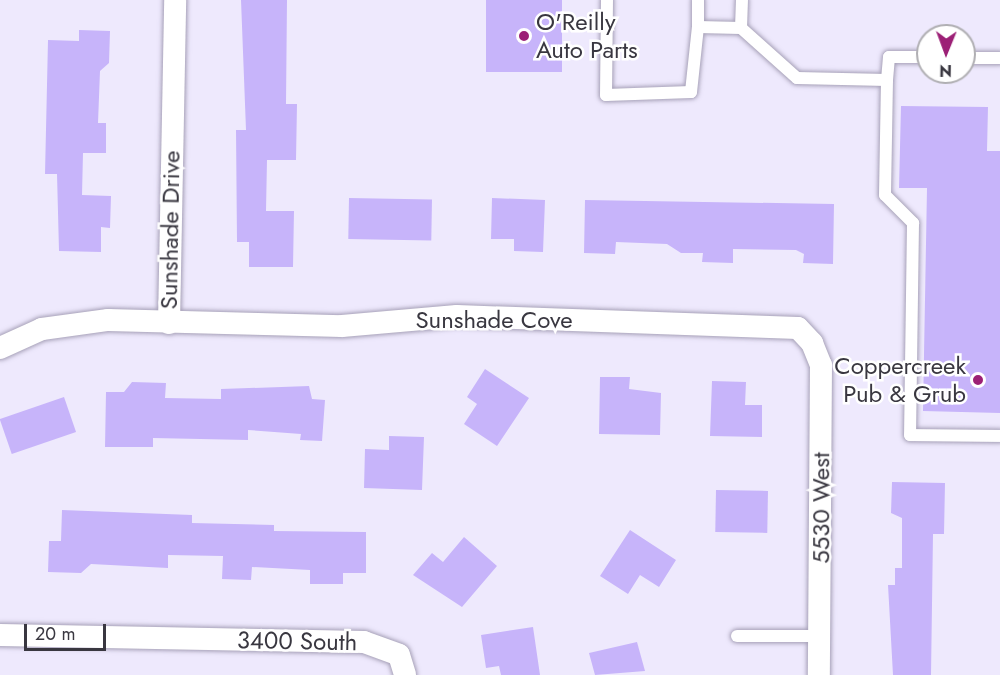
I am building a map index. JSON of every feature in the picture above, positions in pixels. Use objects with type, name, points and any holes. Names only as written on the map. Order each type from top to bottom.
[{"type":"street","name":"Sunshade Drive","points":[[0,348],[74,322],[169,323],[175,0]]},
{"type":"street","name":"Sunshade Cove","points":[[169,323],[353,326],[457,316],[775,323],[798,328],[812,343]]},
{"type":"street","name":"5530 West","points":[[812,343],[822,378],[819,675]]},
{"type":"street","name":"3400 South","points":[[0,635],[364,642],[389,648],[405,670]]},
{"type":"lane","points":[[607,0],[606,95],[691,92],[698,27],[698,0]]},
{"type":"lane","points":[[741,28],[742,0]]},
{"type":"lane","points":[[698,27],[741,28],[797,78],[887,80]]},
{"type":"lane","points":[[916,57],[889,57],[885,195],[914,223],[910,435],[1000,436]]},
{"type":"lane","points":[[976,58],[1000,58]]},
{"type":"lane","points":[[737,636],[820,636]]},
{"type":"building","points":[[241,0],[287,0],[286,104],[297,104],[296,160],[267,160],[266,211],[294,211],[293,267],[249,267],[249,242],[237,242],[236,130],[246,130]]},
{"type":"building","name":"O'Reilly Auto Parts","points":[[486,0],[562,0],[562,72],[486,72]]},
{"type":"building","points":[[79,30],[110,31],[109,63],[100,71],[98,123],[106,123],[106,153],[83,153],[82,195],[111,196],[110,228],[101,227],[101,252],[59,251],[57,174],[45,174],[48,40],[79,41]]},
{"type":"building","points":[[901,106],[988,107],[987,151],[1000,151],[1000,413],[923,411],[927,188],[899,188]]},
{"type":"building","points":[[349,198],[432,199],[431,240],[348,239]]},
{"type":"building","points":[[492,198],[545,200],[543,252],[514,251],[514,239],[491,239]]},
{"type":"building","points":[[585,200],[834,204],[833,264],[803,263],[804,254],[796,250],[733,249],[733,263],[702,262],[703,253],[681,253],[667,244],[616,242],[615,254],[584,253]]},
{"type":"building","points":[[485,369],[529,398],[497,446],[464,424],[477,404],[467,397]]},
{"type":"building","points":[[600,377],[630,377],[629,389],[661,393],[660,435],[599,434]]},
{"type":"building","points":[[712,381],[746,382],[745,405],[762,405],[762,437],[710,436]]},
{"type":"building","points":[[132,382],[166,383],[165,398],[221,399],[221,389],[309,386],[312,399],[325,400],[322,441],[300,440],[301,434],[248,430],[248,440],[153,438],[153,447],[105,447],[106,392],[124,392]]},
{"type":"building","points":[[64,397],[76,432],[12,454],[0,419]]},
{"type":"building","points":[[389,436],[424,437],[422,490],[364,488],[365,449],[389,450]]},
{"type":"building","points":[[892,482],[945,483],[944,534],[933,534],[931,675],[893,675],[888,585],[895,585],[895,568],[902,568],[902,518],[891,513]]},
{"type":"building","points":[[716,490],[768,491],[767,533],[715,532]]},
{"type":"building","points":[[62,510],[192,515],[192,523],[274,525],[274,531],[366,532],[366,573],[343,573],[343,584],[310,584],[310,570],[252,567],[251,580],[222,579],[223,556],[168,555],[168,568],[91,564],[81,573],[48,572],[49,541],[61,541]]},
{"type":"building","points":[[630,530],[676,560],[659,587],[640,575],[628,594],[600,576]]},
{"type":"building","points":[[464,537],[497,566],[462,607],[413,575],[432,553],[443,562]]},
{"type":"building","points":[[533,627],[540,675],[501,675],[499,666],[486,668],[481,635]]},
{"type":"building","points":[[637,642],[645,671],[595,675],[589,653]]},
{"type":"place","name":"O'Reilly Auto Parts","points":[[524,36]]},
{"type":"place","name":"Coppercreek Pub & Grub","points":[[978,380]]}]
